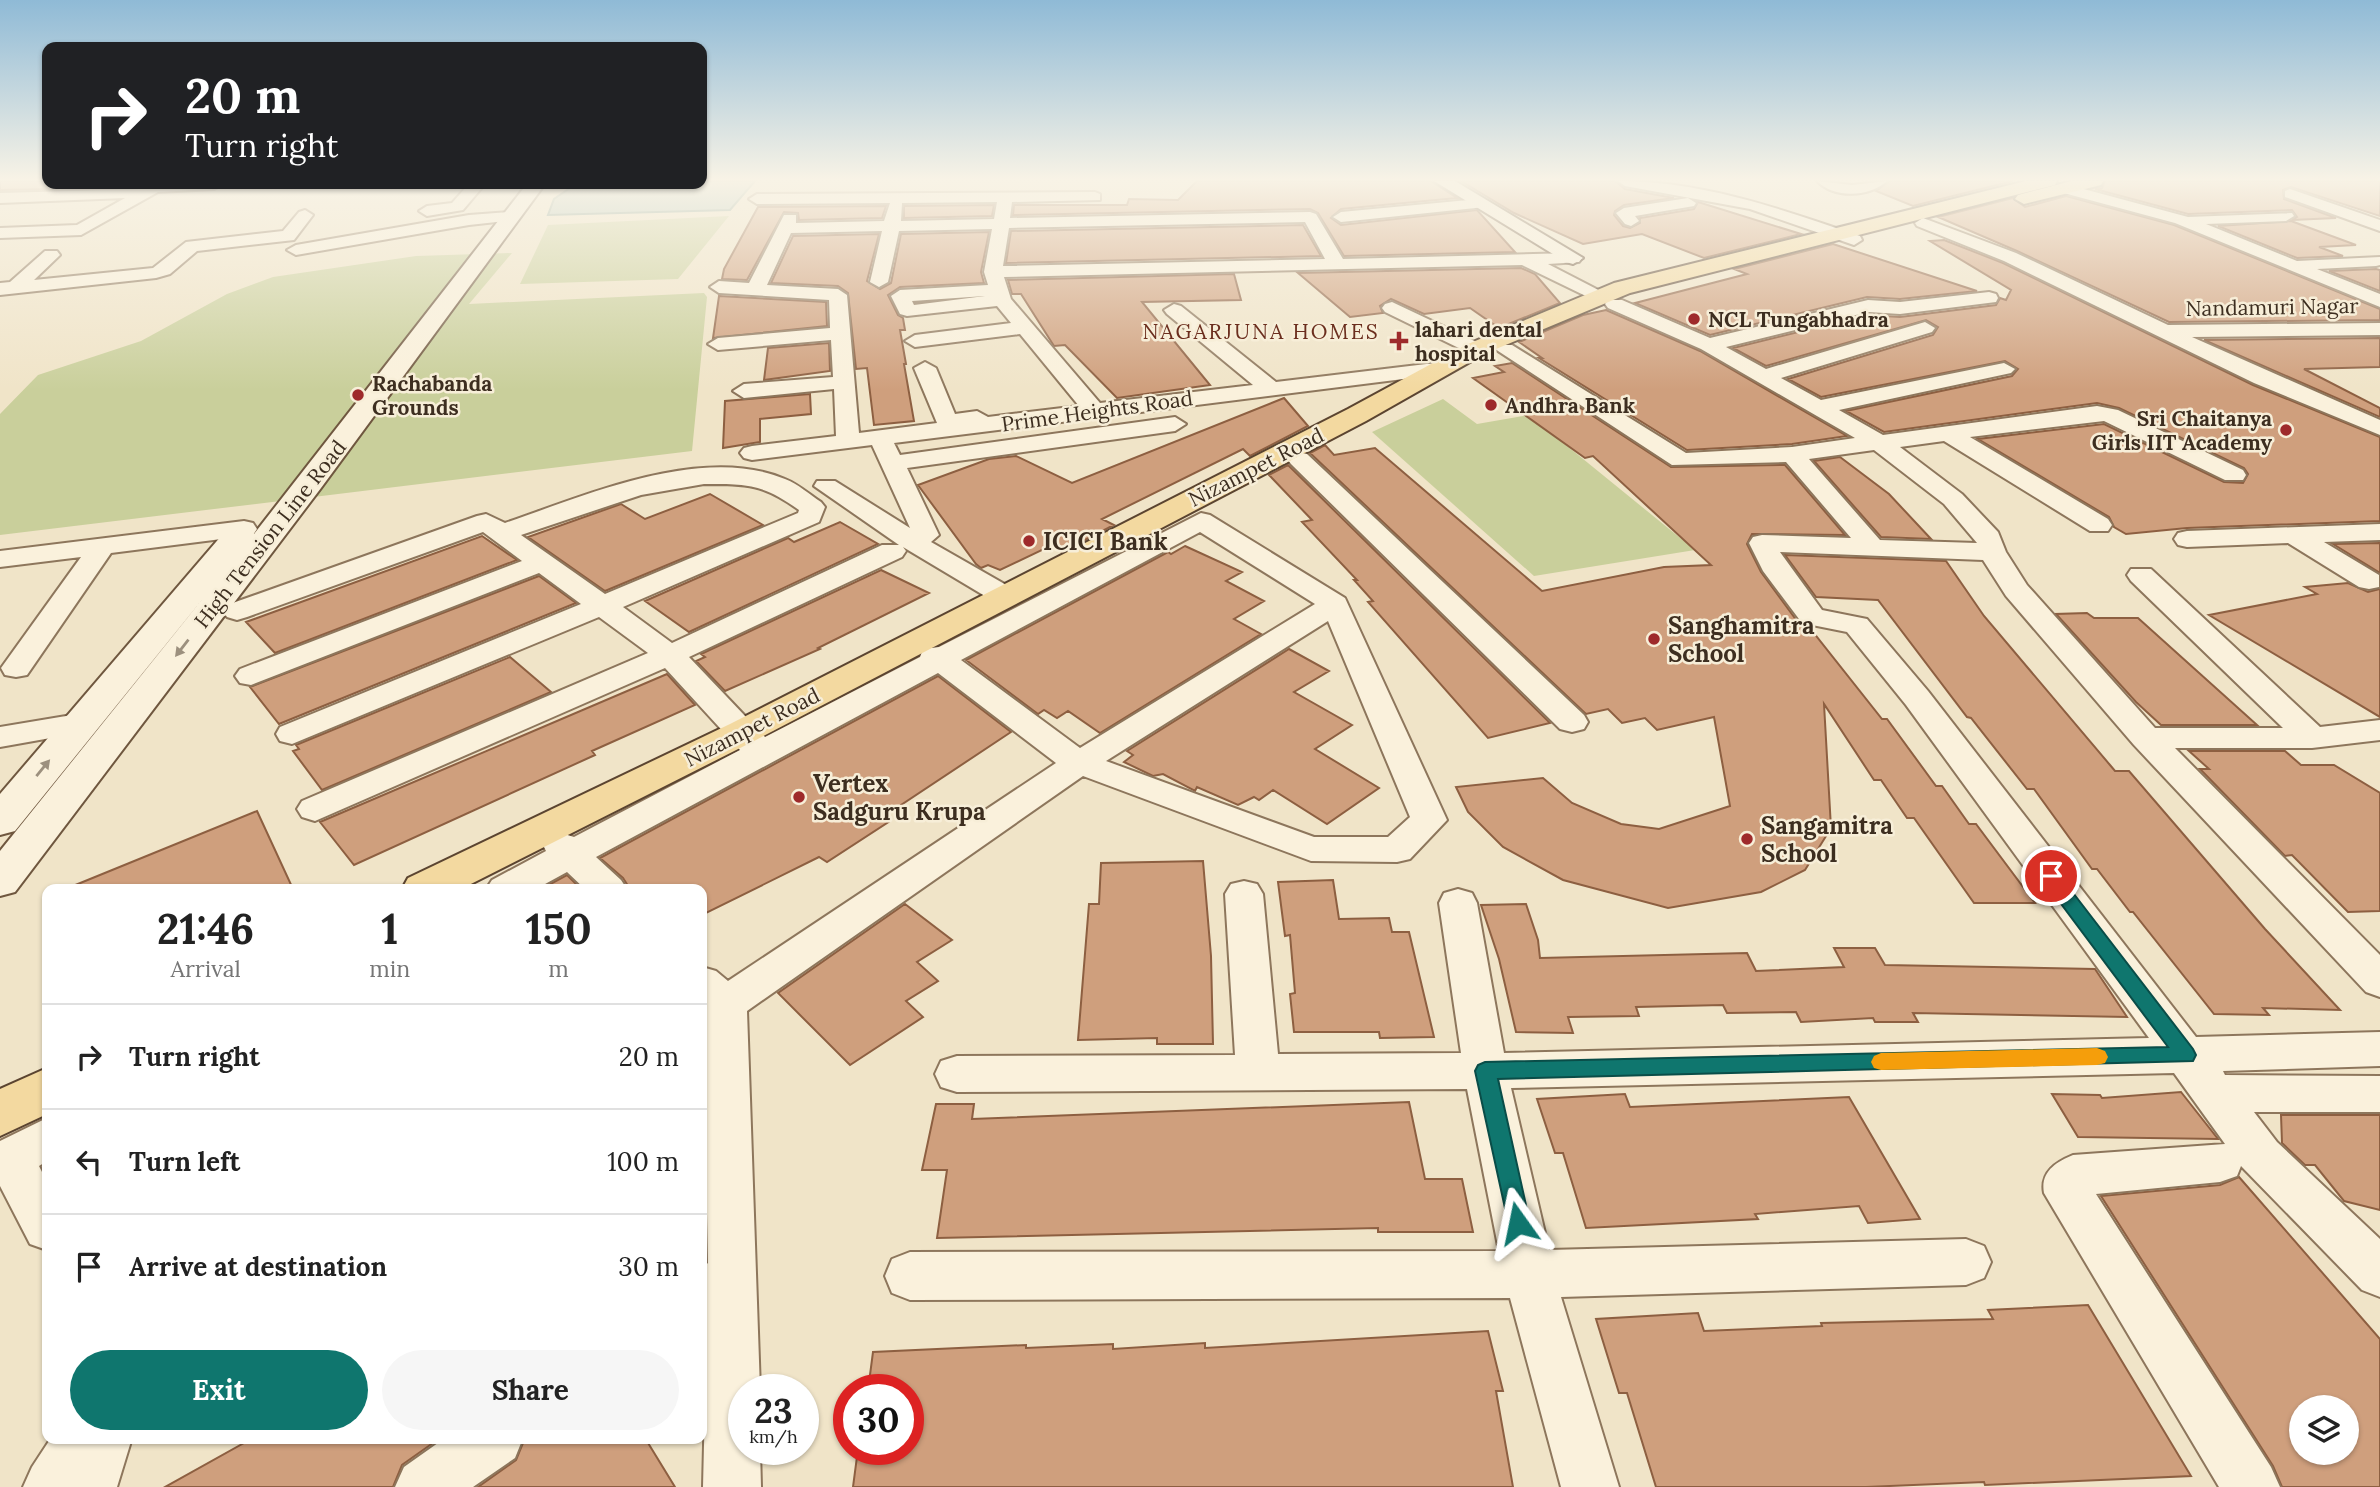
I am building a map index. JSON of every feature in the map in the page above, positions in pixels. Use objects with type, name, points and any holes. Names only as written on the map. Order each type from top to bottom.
[{"type":"main road","name":"High Tension Line Road","points":[[0,881],[13,830],[78,724],[282,485],[472,250]]},
{"type":"main road","name":"High Tension Line Road","points":[[13,830],[311,482],[475,250]]},
{"type":"main road","points":[[1560,250],[1573,258]]},
{"type":"main road","name":"Nizampet Road","points":[[486,884],[566,849],[750,740],[1005,596],[1443,368],[1608,300],[1795,250]]},
{"type":"main road","name":"Nizampet Road","points":[[435,884],[750,740],[938,658],[1299,459],[1490,349]]},
{"type":"main road","points":[[0,1114],[42,1092]]},
{"type":"main road","points":[[0,1136],[42,1115]]},
{"type":"street","points":[[8,288],[156,272],[164,270],[184,250]]},
{"type":"street","points":[[756,289],[775,250]]},
{"type":"street","points":[[879,282],[886,250]]},
{"type":"street","points":[[1002,250],[1006,301],[1094,410]]},
{"type":"street","points":[[1329,250],[1338,266]]},
{"type":"street","points":[[1993,250],[2380,428]]},
{"type":"street","points":[[2255,250],[2380,301]]},
{"type":"street","points":[[8,288],[51,255]]},
{"type":"street","points":[[916,334],[1006,301],[1338,266],[1573,258]]},
{"type":"street","points":[[1525,260],[1708,345],[1880,443],[1953,499],[1989,538],[1992,552],[2016,590],[2146,738],[2380,981]]},
{"type":"street","points":[[2291,265],[2376,261]]},
{"type":"street","points":[[719,287],[838,295],[848,442]]},
{"type":"street","points":[[1708,345],[1868,306],[1900,308],[1989,298]]},
{"type":"street","points":[[1392,308],[1490,349],[1681,460],[1792,454],[2104,413],[2234,475]]},
{"type":"street","points":[[1174,310],[1269,388]]},
{"type":"street","points":[[1762,377],[1925,328]]},
{"type":"street","name":"Nandamuri Nagar","points":[[2164,331],[2380,329]]},
{"type":"street","points":[[718,344],[841,333]]},
{"type":"street","points":[[925,368],[947,422],[977,418],[981,426]]},
{"type":"street","name":"Prime Heights Road","points":[[752,453],[1443,368]]},
{"type":"street","points":[[1816,408],[2004,369]]},
{"type":"street","points":[[744,391],[844,382]]},
{"type":"street","points":[[2341,412],[2380,414]]},
{"type":"street","points":[[892,463],[1175,424]]},
{"type":"street","points":[[1949,434],[2099,525]]},
{"type":"street","points":[[881,438],[926,535]]},
{"type":"street","points":[[1792,454],[1873,548]]},
{"type":"street","points":[[1299,459],[1572,722]]},
{"type":"street","points":[[292,734],[810,517],[812,507],[774,483],[735,475],[662,481],[502,533]]},
{"type":"street","points":[[826,486],[957,570],[1005,596]]},
{"type":"street","points":[[513,884],[566,849],[1201,521],[1335,604],[1429,820],[1397,850],[1311,849],[1079,764],[938,658]]},
{"type":"street","points":[[237,611],[486,522],[605,605],[670,655],[750,740]]},
{"type":"street","points":[[0,559],[244,529]]},
{"type":"street","points":[[2187,539],[2380,532]]},
{"type":"street","points":[[2295,536],[2369,581]]},
{"type":"street","points":[[1992,552],[1762,543],[1777,571],[1812,617],[1857,625],[2262,1156],[2380,1273]]},
{"type":"street","points":[[16,668],[103,546]]},
{"type":"street","points":[[315,810],[670,655],[892,551]]},
{"type":"street","points":[[251,676],[543,562]]},
{"type":"street","points":[[2141,575],[2312,738]]},
{"type":"street","points":[[732,1487],[717,1286],[710,1002],[1079,764],[1335,604]]},
{"type":"street","points":[[0,737],[78,724]]},
{"type":"street","points":[[2146,738],[2312,738],[2380,730]]},
{"type":"street","points":[[566,849],[603,884]]},
{"type":"street","points":[[1244,894],[1258,1070]]},
{"type":"street","points":[[1458,903],[1485,1071],[1529,1274],[1590,1487]]},
{"type":"street","points":[[957,1074],[1258,1070],[1485,1071],[2380,1049]]},
{"type":"street","points":[[2214,1093],[2380,1094]]},
{"type":"street","points":[[42,1141],[10,1159],[42,1219]]},
{"type":"street","points":[[2220,1162],[2073,1176],[2066,1184],[2068,1193],[2251,1487]]},
{"type":"street","points":[[910,1276],[1529,1274],[1966,1262]]},
{"type":"street","points":[[52,1487],[80,1444]]},
{"type":"street","points":[[88,1487],[102,1444]]},
{"type":"street","points":[[424,1487],[486,1444]]},
{"type":"green space","points":[[536,250],[701,250],[678,279],[520,284]]},
{"type":"green space","name":"Rachabanda Grounds","points":[[512,253],[469,304],[704,293],[707,297],[692,451],[0,535],[0,414],[38,375],[141,341],[227,294],[273,277],[416,256]]},
{"type":"green space","points":[[1443,399],[1477,424],[1529,415],[1695,550],[1534,576],[1372,432]]},
{"type":"building","points":[[734,250],[763,250],[747,280],[722,279]]},
{"type":"building","points":[[786,250],[875,250],[867,281],[880,289],[891,283],[898,250],[985,250],[981,272],[984,283],[900,287],[888,295],[898,315],[903,318],[905,330],[900,330],[914,421],[874,425],[867,368],[856,369],[848,293],[838,286],[771,283]]},
{"type":"building","points":[[1008,250],[1318,250],[1321,256],[1006,263]]},
{"type":"building","points":[[1341,250],[1515,252],[1344,256]]},
{"type":"building","points":[[1684,250],[1735,250],[1704,258]]},
{"type":"building","points":[[1808,250],[1853,250],[1977,291],[1900,299],[1867,297],[1710,335],[1635,303],[1747,274],[1734,269]]},
{"type":"building","points":[[1946,250],[1971,250],[2003,263],[2253,385],[2380,437],[2380,521],[2187,528],[2126,534],[2114,527],[2109,517],[1978,439],[2104,424],[2224,482],[2243,483],[2248,474],[2244,468],[2119,408],[2097,403],[1884,432],[1846,411],[2012,376],[2018,369],[2005,361],[1821,397],[1788,379],[1933,335],[1938,327],[1926,320],[1766,366],[1733,348],[1868,315],[1900,317],[1996,305],[2000,298],[2006,300],[2011,290]]},
{"type":"building","points":[[2236,250],[2380,309],[2380,320],[2169,322],[2017,251]]},
{"type":"building","points":[[2278,250],[2328,250],[2343,256],[2297,258]]},
{"type":"building","points":[[1521,268],[1535,274],[1560,303],[1499,328],[1470,308],[1424,314],[1391,299],[1380,306],[1383,313],[1350,317],[1298,273]]},
{"type":"building","points":[[2380,270],[2380,291],[2329,271]]},
{"type":"building","points":[[1234,274],[1241,300],[1142,302],[1210,385],[1117,398],[1065,345],[1054,346],[1021,294],[1012,294],[1008,280]]},
{"type":"building","points":[[719,296],[826,302],[827,326],[713,338]]},
{"type":"building","points":[[1606,310],[1700,351],[1847,436],[1792,444],[1687,450],[1539,358],[1542,358],[1519,342],[1583,315]]},
{"type":"building","points":[[2380,338],[2380,367],[2304,369],[2380,408],[2380,417],[2204,340]]},
{"type":"building","points":[[829,343],[830,371],[764,380],[768,348]]},
{"type":"building","points":[[1512,363],[1671,467],[1785,465],[1845,535],[1752,534],[1747,544],[1761,572],[1800,625],[1809,627],[1882,719],[1887,719],[1936,786],[1942,786],[1969,824],[1976,824],[2035,903],[1974,903],[1914,818],[1907,818],[1881,780],[1874,780],[1824,704],[1831,828],[1805,870],[1761,892],[1668,908],[1563,880],[1503,847],[1468,812],[1456,787],[1543,778],[1572,803],[1621,824],[1659,829],[1730,806],[1714,717],[1657,730],[1645,718],[1622,723],[1608,709],[1586,714],[1310,453],[1325,445],[1334,455],[1375,448],[1542,591],[1664,567],[1711,565],[1593,456],[1585,458],[1473,378],[1504,372],[1495,366]]},
{"type":"building","points":[[810,394],[811,414],[760,419],[760,442],[723,448],[725,401]]},
{"type":"building","points":[[1284,398],[1308,426],[1250,456],[1243,449],[1102,519],[1114,525],[1062,552],[1050,546],[1000,570],[988,565],[981,568],[976,564],[918,485],[989,459],[1016,456],[1072,483]]},
{"type":"building","points":[[1840,457],[1889,494],[1931,539],[1881,537],[1814,461]]},
{"type":"building","points":[[1288,465],[1550,723],[1488,738],[1368,602],[1373,601],[1354,580],[1357,580],[1302,522],[1312,520],[1269,475]]},
{"type":"building","points":[[710,494],[763,525],[605,591],[528,537],[621,504],[645,519]]},
{"type":"building","points":[[840,522],[878,544],[689,632],[645,601],[788,538],[794,542]]},
{"type":"building","points":[[482,536],[517,560],[275,653],[246,622]]},
{"type":"building","points":[[2380,543],[2380,573],[2333,544]]},
{"type":"building","points":[[1185,546],[1242,572],[1226,581],[1264,601],[1234,619],[1261,634],[1100,733],[1068,711],[1057,718],[1044,710],[1038,714],[966,660],[1168,552],[1171,554]]},
{"type":"building","points":[[1785,555],[1946,561],[1984,616],[2115,771],[2129,771],[2265,929],[2340,1010],[2263,1008],[2269,1015],[2214,1014],[2097,869],[2092,869],[2034,789],[2027,789],[1971,718],[1967,717],[1878,600],[1816,597]]},
{"type":"building","points":[[881,570],[929,593],[818,648],[820,649],[725,691],[696,661],[705,657],[701,654]]},
{"type":"building","points":[[539,576],[576,603],[279,724],[250,687]]},
{"type":"building","points":[[2348,583],[2368,592],[2380,589],[2380,717],[2209,615],[2317,594],[2305,587]]},
{"type":"building","points":[[2087,613],[2094,618],[2138,618],[2257,725],[2161,725],[2136,702],[2056,614]]},
{"type":"building","points":[[1289,649],[1329,671],[1294,692],[1352,725],[1315,749],[1379,788],[1327,824],[1273,790],[1259,800],[1254,797],[1238,805],[1197,787],[1195,791],[1163,774],[1153,776],[1124,762],[1133,755],[1127,751]]},
{"type":"building","points":[[510,657],[551,692],[322,790],[293,751],[299,749],[296,745]]},
{"type":"building","points":[[667,674],[695,705],[592,751],[595,755],[354,865],[320,822]]},
{"type":"building","name":"Vertex Sadguru Krupa","points":[[938,676],[1011,732],[883,817],[890,821],[827,862],[819,857],[707,913],[707,884],[627,884],[600,858]]},
{"type":"building","points":[[2189,751],[2285,751],[2301,765],[2334,765],[2380,793],[2380,911],[2348,912],[2292,855],[2285,856],[2200,769],[2209,769]]},
{"type":"building","points":[[257,811],[291,884],[78,884]]},
{"type":"building","points":[[1203,861],[1211,956],[1213,1044],[1157,1044],[1157,1038],[1078,1040],[1089,904],[1099,904],[1101,863]]},
{"type":"building","points":[[567,875],[576,884],[550,884]]},
{"type":"building","points":[[1333,880],[1339,919],[1389,918],[1392,932],[1409,932],[1434,1037],[1380,1038],[1379,1032],[1294,1032],[1290,994],[1295,993],[1290,935],[1285,936],[1278,882]]},
{"type":"building","points":[[905,904],[952,940],[917,962],[938,981],[906,1001],[923,1017],[850,1065],[778,993]]},
{"type":"building","points":[[1526,904],[1538,940],[1540,958],[1747,953],[1756,971],[1844,967],[1834,948],[1875,948],[1885,965],[2095,969],[2127,1017],[1913,1013],[1918,1022],[1875,1022],[1873,1018],[1801,1022],[1796,1012],[1727,1013],[1723,1005],[1636,1007],[1639,1016],[1568,1017],[1573,1033],[1516,1032],[1499,959],[1481,905]]},
{"type":"building","points":[[2181,1092],[2218,1139],[2078,1137],[2052,1094],[2100,1095],[2102,1098]]},
{"type":"building","points":[[1625,1094],[1630,1107],[1849,1097],[1920,1219],[1868,1223],[1859,1206],[1755,1214],[1758,1219],[1586,1228],[1563,1153],[1555,1153],[1537,1099]]},
{"type":"building","points":[[1409,1102],[1425,1179],[1462,1179],[1473,1232],[1378,1232],[1378,1228],[937,1238],[947,1170],[922,1170],[936,1104],[974,1104],[972,1119]]},
{"type":"building","points":[[2281,1115],[2380,1115],[2380,1210],[2344,1201],[2315,1165],[2305,1165],[2282,1143]]},
{"type":"building","points":[[2239,1177],[2380,1339],[2380,1487],[2282,1487],[2273,1466],[2101,1196],[2220,1185]]},
{"type":"building","points":[[2088,1305],[2191,1476],[1985,1485],[1984,1482],[1866,1487],[1656,1487],[1627,1393],[1619,1393],[1596,1319],[1698,1313],[1704,1331],[1822,1326],[1821,1323],[1993,1319],[1988,1310]]},
{"type":"building","points":[[1488,1331],[1503,1391],[1496,1391],[1513,1487],[853,1487],[856,1465],[924,1465],[924,1374],[870,1374],[873,1352],[1026,1345],[1026,1348],[1113,1344],[1113,1349],[1205,1343],[1205,1348]]},
{"type":"building","points":[[242,1444],[432,1444],[402,1465],[393,1487],[165,1487]]},
{"type":"building","points":[[523,1444],[649,1444],[675,1487],[478,1487],[516,1460]]},
{"type":"slow traffic","points":[[1881,1062],[2097,1057]]},
{"type":"place","name":"NCL Tungabhadra","points":[[1694,319]]},
{"type":"place","name":"lahari dental hospital","points":[[1399,341]]},
{"type":"place","name":"Rachabanda Grounds","points":[[358,395]]},
{"type":"place","name":"Andhra Bank","points":[[1491,405]]},
{"type":"place","name":"Sri Chaitanya Girls IIT Academy","points":[[2286,430]]},
{"type":"place","name":"ICICI Bank","points":[[1029,541]]},
{"type":"place","name":"Sanghamitra School","points":[[1654,639]]},
{"type":"place","name":"Vertex Sadguru Krupa","points":[[799,797]]},
{"type":"place","name":"Sangamitra School","points":[[1747,839]]},
{"type":"district","name":"NAGARJUNA HOMES","points":[[1261,331]]},
{"type":"route","points":[[1518,1223],[1485,1071],[2185,1055],[2051,876]]}]
